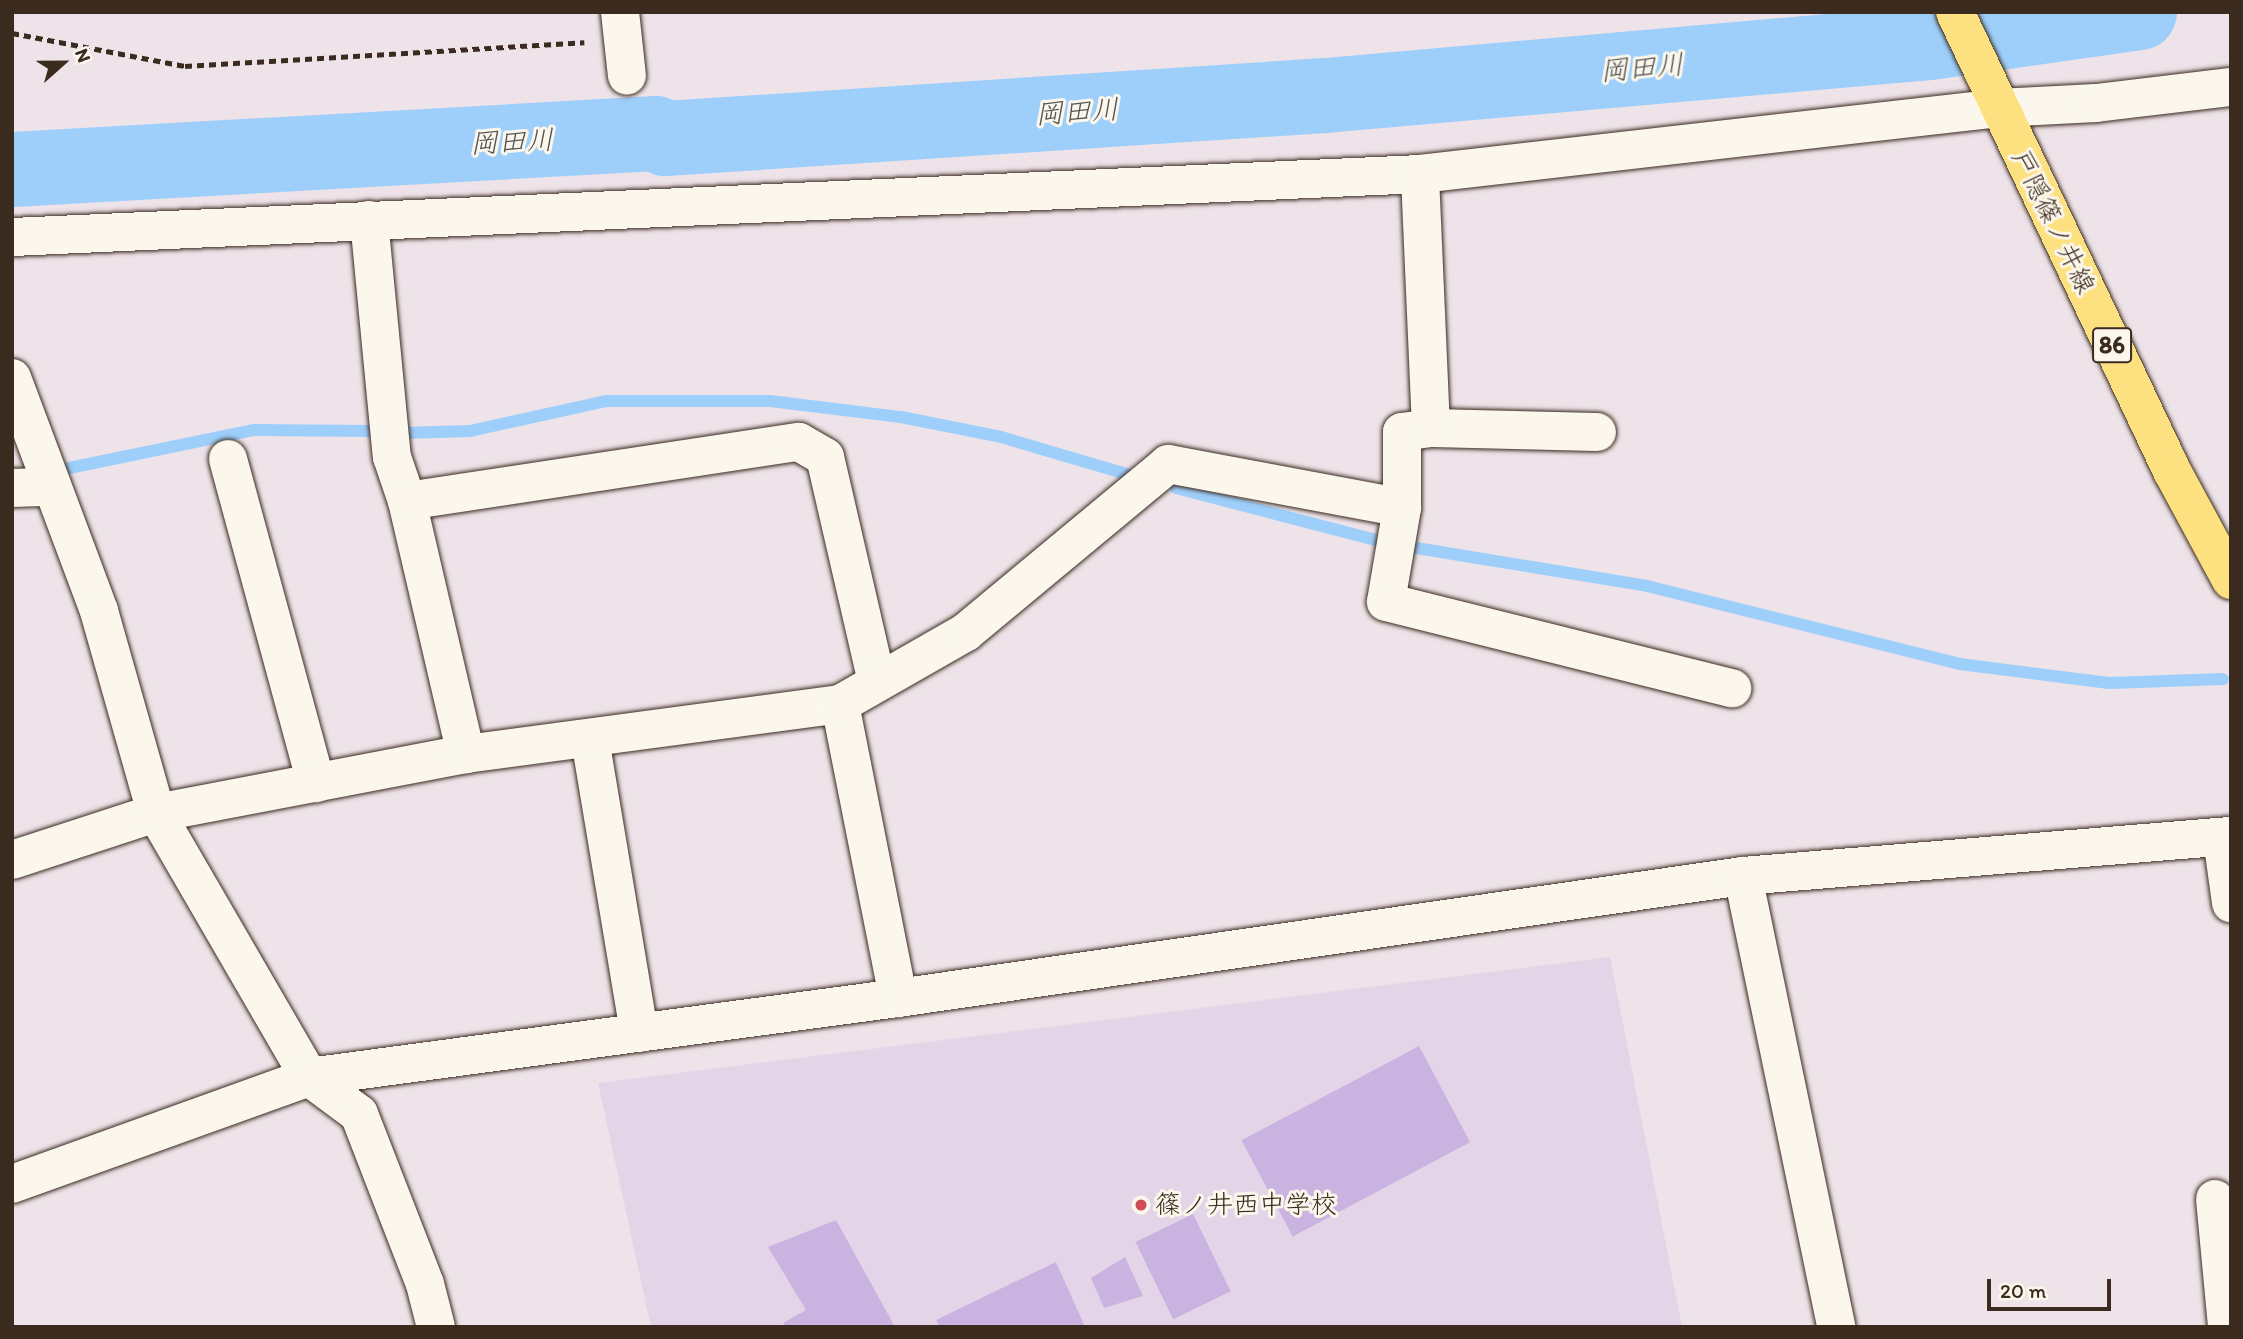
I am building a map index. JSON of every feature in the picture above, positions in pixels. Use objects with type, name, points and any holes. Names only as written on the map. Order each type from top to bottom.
[{"type":"main road","name":"戸隠篠ノ井線","points":[[1955,12],[2172,471],[2231,580]]},
{"type":"street","points":[[12,237],[1420,174],[1998,107],[2096,103],[2231,87]]},
{"type":"street","points":[[1420,174],[1431,428]]},
{"type":"street","points":[[369,220],[392,457],[407,500],[466,754]]},
{"type":"street","points":[[12,378],[50,487],[99,611],[156,813],[309,1077],[359,1114],[425,1284],[436,1327]]},
{"type":"street","points":[[1597,432],[1431,428],[1402,432],[1402,508],[1386,602],[1732,688]]},
{"type":"street","points":[[407,500],[799,442],[825,457],[877,682]]},
{"type":"street","points":[[228,460],[316,783]]},
{"type":"street","points":[[12,860],[156,813],[466,754],[840,704],[965,632],[1168,464],[1402,508]]},
{"type":"street","points":[[12,488],[50,487]]},
{"type":"street","points":[[840,704],[898,998]]},
{"type":"street","points":[[590,739],[639,1033]]},
{"type":"street","points":[[12,1184],[309,1077],[898,998],[1744,876],[2227,837],[2231,903]]},
{"type":"street","points":[[1744,876],[1836,1327]]},
{"type":"street","points":[[2214,1199],[2227,1327]]},
{"type":"path","points":[[12,33],[185,66],[624,43]]},
{"type":"shaded area","name":"篠ノ井西中学校","points":[[1610,957],[1682,1327],[651,1327],[598,1083]]},
{"type":"building","points":[[1419,1046],[1470,1142],[1293,1237],[1242,1140]]},
{"type":"building","points":[[1193,1214],[1231,1291],[1173,1319],[1135,1242]]},
{"type":"building","points":[[836,1220],[895,1327],[786,1327],[783,1323],[806,1310],[768,1247]]},
{"type":"building","points":[[1125,1257],[1143,1296],[1104,1308],[1091,1278]]},
{"type":"building","points":[[1056,1262],[1085,1327],[940,1327],[936,1320]]},
{"type":"waterway","name":"岡田川","points":[[12,169],[655,133],[665,138],[1325,95],[1929,42],[2139,12]]},
{"type":"waterway","points":[[402,433],[470,431],[606,401],[770,401],[901,417],[1001,437],[1127,474]]},
{"type":"waterway","points":[[69,468],[254,430],[371,431]]},
{"type":"waterway","points":[[1176,488],[1376,540]]},
{"type":"waterway","points":[[1416,548],[1647,586],[1960,664],[2109,683],[2223,679]]},
{"type":"place","name":"篠ノ井西中学校","points":[[1141,1205]]}]
